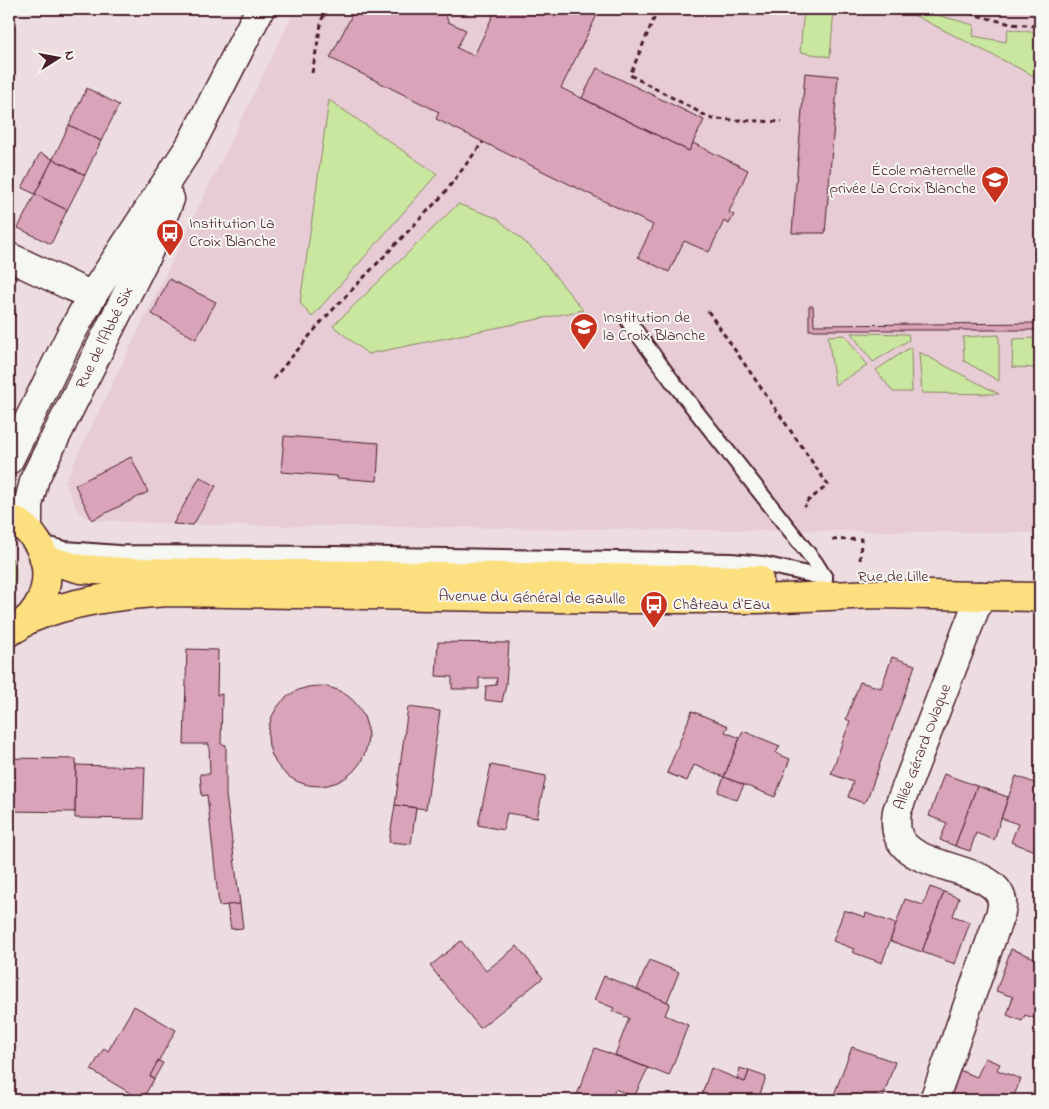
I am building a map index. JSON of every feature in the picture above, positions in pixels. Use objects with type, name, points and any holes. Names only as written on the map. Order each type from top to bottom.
[{"type":"main road","name":"Rue de l'Abbé Six","points":[[9,460],[71,334],[92,296],[190,146],[260,9]]},
{"type":"main road","name":"Rue de l'Abbé Six","points":[[30,537],[28,505],[35,478],[149,250],[190,146]]},
{"type":"main road","points":[[9,257],[92,296]]},
{"type":"main road","points":[[18,626],[35,611],[43,594],[46,577],[30,537]]},
{"type":"main road","name":"Avenue du Général de Gaulle","points":[[30,537],[81,569],[125,572],[746,580]]},
{"type":"main road","name":"Rue de Lille","points":[[746,580],[859,576],[1040,579]]},
{"type":"main road","name":"Avenue du Général de Gaulle","points":[[18,626],[48,611],[70,605],[127,595],[168,592],[690,600],[876,594],[1040,597]]},
{"type":"main road","name":"Allée Gérard Ovlaque","points":[[934,1100],[1001,912],[1002,901],[998,892],[991,884],[914,854],[898,836],[897,812],[980,596]]},
{"type":"lane","points":[[629,322],[673,382],[809,554],[825,578]]},
{"type":"lane","points":[[30,537],[65,549],[119,553],[336,554],[731,561],[762,564],[825,578]]},
{"type":"path","points":[[312,74],[322,19],[327,9]]},
{"type":"path","points":[[658,9],[630,75],[712,119],[782,122]]},
{"type":"path","points":[[952,9],[1011,24],[1040,26]]},
{"type":"path","points":[[273,379],[323,320],[442,196],[483,142]]},
{"type":"path","points":[[708,311],[828,485],[804,504],[809,511]]},
{"type":"path","points":[[828,540],[861,539],[859,576]]},
{"type":"shaded area","name":"Institution de la Croix Blanche","points":[[295,9],[1040,9],[1040,533],[193,525],[92,520],[78,513],[65,481]]},
{"type":"green space","points":[[804,9],[834,9],[830,57],[800,52]]},
{"type":"green space","points":[[902,9],[920,9],[974,25],[973,36],[1006,42],[1008,29],[1038,33],[1036,48],[1040,49],[1040,79]]},
{"type":"green space","points":[[329,100],[437,174],[312,317],[300,303]]},
{"type":"green space","points":[[458,204],[497,218],[535,251],[583,310],[368,354],[333,326]]},
{"type":"green space","points":[[851,333],[908,334],[909,340],[873,362]]},
{"type":"green space","points":[[845,335],[867,366],[835,385],[828,336]]},
{"type":"green space","points":[[999,335],[999,381],[964,361],[963,337]]},
{"type":"green space","points":[[1040,338],[1040,368],[1012,367],[1013,339]]},
{"type":"green space","points":[[911,347],[912,392],[893,392],[876,370]]},
{"type":"green space","points":[[919,352],[999,394],[922,393]]},
{"type":"green space","points":[[9,554],[16,574],[9,594]]},
{"type":"building","name":"Institution de la Croix Blanche","points":[[355,9],[444,9],[448,22],[466,30],[457,48],[474,56],[496,9],[600,9],[561,88],[689,151],[693,143],[748,170],[729,212],[734,215],[729,224],[724,221],[709,252],[684,241],[669,272],[638,257],[653,225],[436,119],[439,112],[330,58]]},
{"type":"building","points":[[597,68],[704,120],[689,151],[582,98]]},
{"type":"building","points":[[805,73],[838,76],[825,233],[792,233]]},
{"type":"building","points":[[87,88],[119,105],[101,141],[69,125]]},
{"type":"building","points":[[69,125],[101,141],[85,175],[53,159]]},
{"type":"building","points":[[40,153],[53,159],[35,194],[22,188]]},
{"type":"building","points":[[53,159],[85,175],[67,210],[35,194]]},
{"type":"building","points":[[35,194],[67,210],[51,244],[18,228]]},
{"type":"building","points":[[169,279],[216,302],[196,339],[152,314]]},
{"type":"building","points":[[809,306],[813,306],[814,325],[1040,323],[1040,330],[809,330]]},
{"type":"building","points":[[9,309],[16,313],[9,328]]},
{"type":"building","points":[[284,436],[379,443],[377,481],[281,472]]},
{"type":"building","points":[[131,457],[148,492],[92,520],[75,485]]},
{"type":"building","points":[[200,477],[216,486],[193,525],[173,524]]},
{"type":"building","points":[[438,642],[509,643],[506,684],[502,702],[485,700],[486,686],[496,685],[497,678],[479,678],[479,689],[452,689],[452,677],[436,676]]},
{"type":"building","points":[[187,649],[218,650],[217,695],[222,694],[221,744],[226,745],[226,795],[240,904],[219,906],[207,795],[202,796],[200,774],[210,774],[209,744],[184,744]]},
{"type":"building","points":[[892,657],[915,665],[867,800],[863,803],[848,797],[853,782],[831,774],[850,721],[846,719],[860,682],[881,688]]},
{"type":"building","points":[[308,686],[328,686],[337,689],[354,700],[365,717],[368,726],[368,746],[365,755],[354,772],[337,783],[328,786],[308,786],[290,778],[276,764],[268,746],[268,726],[276,708],[290,694]]},
{"type":"building","points":[[408,707],[440,711],[426,809],[395,805]]},
{"type":"building","points":[[692,711],[728,726],[725,732],[740,738],[724,777],[694,765],[687,781],[667,773]]},
{"type":"building","points":[[743,731],[780,746],[776,753],[790,759],[775,797],[724,777]]},
{"type":"building","points":[[9,758],[76,759],[75,812],[9,811]]},
{"type":"building","points":[[76,765],[145,767],[143,819],[75,818]]},
{"type":"building","points":[[491,765],[546,776],[537,818],[507,813],[503,830],[478,825]]},
{"type":"building","points":[[944,774],[977,786],[955,846],[940,840],[947,823],[929,816]]},
{"type":"building","points":[[1016,776],[1040,785],[1040,853],[1011,842],[1018,824],[1001,818]]},
{"type":"building","points":[[724,777],[744,785],[737,800],[718,792]]},
{"type":"building","points":[[977,786],[1008,797],[994,840],[976,833],[970,851],[955,846]]},
{"type":"building","points":[[395,805],[416,808],[411,844],[389,842]]},
{"type":"building","points":[[930,887],[944,892],[922,952],[890,941],[905,899],[923,905]]},
{"type":"building","points":[[944,892],[959,898],[953,916],[970,922],[955,964],[922,952]]},
{"type":"building","points":[[240,904],[243,928],[231,929],[227,905]]},
{"type":"building","points":[[844,910],[865,917],[866,913],[896,924],[882,963],[852,952],[854,949],[833,941]]},
{"type":"building","points":[[461,941],[486,971],[517,946],[543,978],[480,1028],[430,966]]},
{"type":"building","points":[[1011,949],[1040,960],[1040,1020],[1025,1015],[1022,1021],[1007,1015],[1013,997],[996,991]]},
{"type":"building","points":[[649,960],[679,972],[667,1002],[637,990]]},
{"type":"building","points":[[604,976],[670,1003],[665,1015],[688,1025],[669,1076],[615,1055],[629,1018],[612,1011],[614,1008],[594,1000]]},
{"type":"building","points":[[134,1006],[176,1030],[150,1076],[154,1079],[142,1100],[91,1070],[104,1048],[108,1051]]},
{"type":"building","points":[[852,1047],[895,1062],[882,1100],[832,1100]]},
{"type":"building","points":[[595,1048],[648,1068],[634,1097],[615,1089],[612,1100],[575,1100]]},
{"type":"building","points":[[985,1058],[1000,1064],[997,1070],[1021,1079],[1012,1100],[948,1100],[959,1070],[977,1077]]},
{"type":"building","points":[[158,1061],[163,1063],[154,1079],[150,1076]]},
{"type":"building","points":[[711,1068],[745,1082],[749,1071],[766,1077],[758,1100],[700,1100]]},
{"type":"building","points":[[740,1068],[749,1071],[745,1082],[737,1079]]},
{"type":"place","name":"École maternelle privée La Croix Blanche","points":[[995,204]]},
{"type":"place","name":"Institution La Croix Blanche","points":[[170,257]]},
{"type":"place","name":"Institution de la Croix Blanche","points":[[584,351]]},
{"type":"place","name":"Château d'Eau","points":[[654,629]]}]
